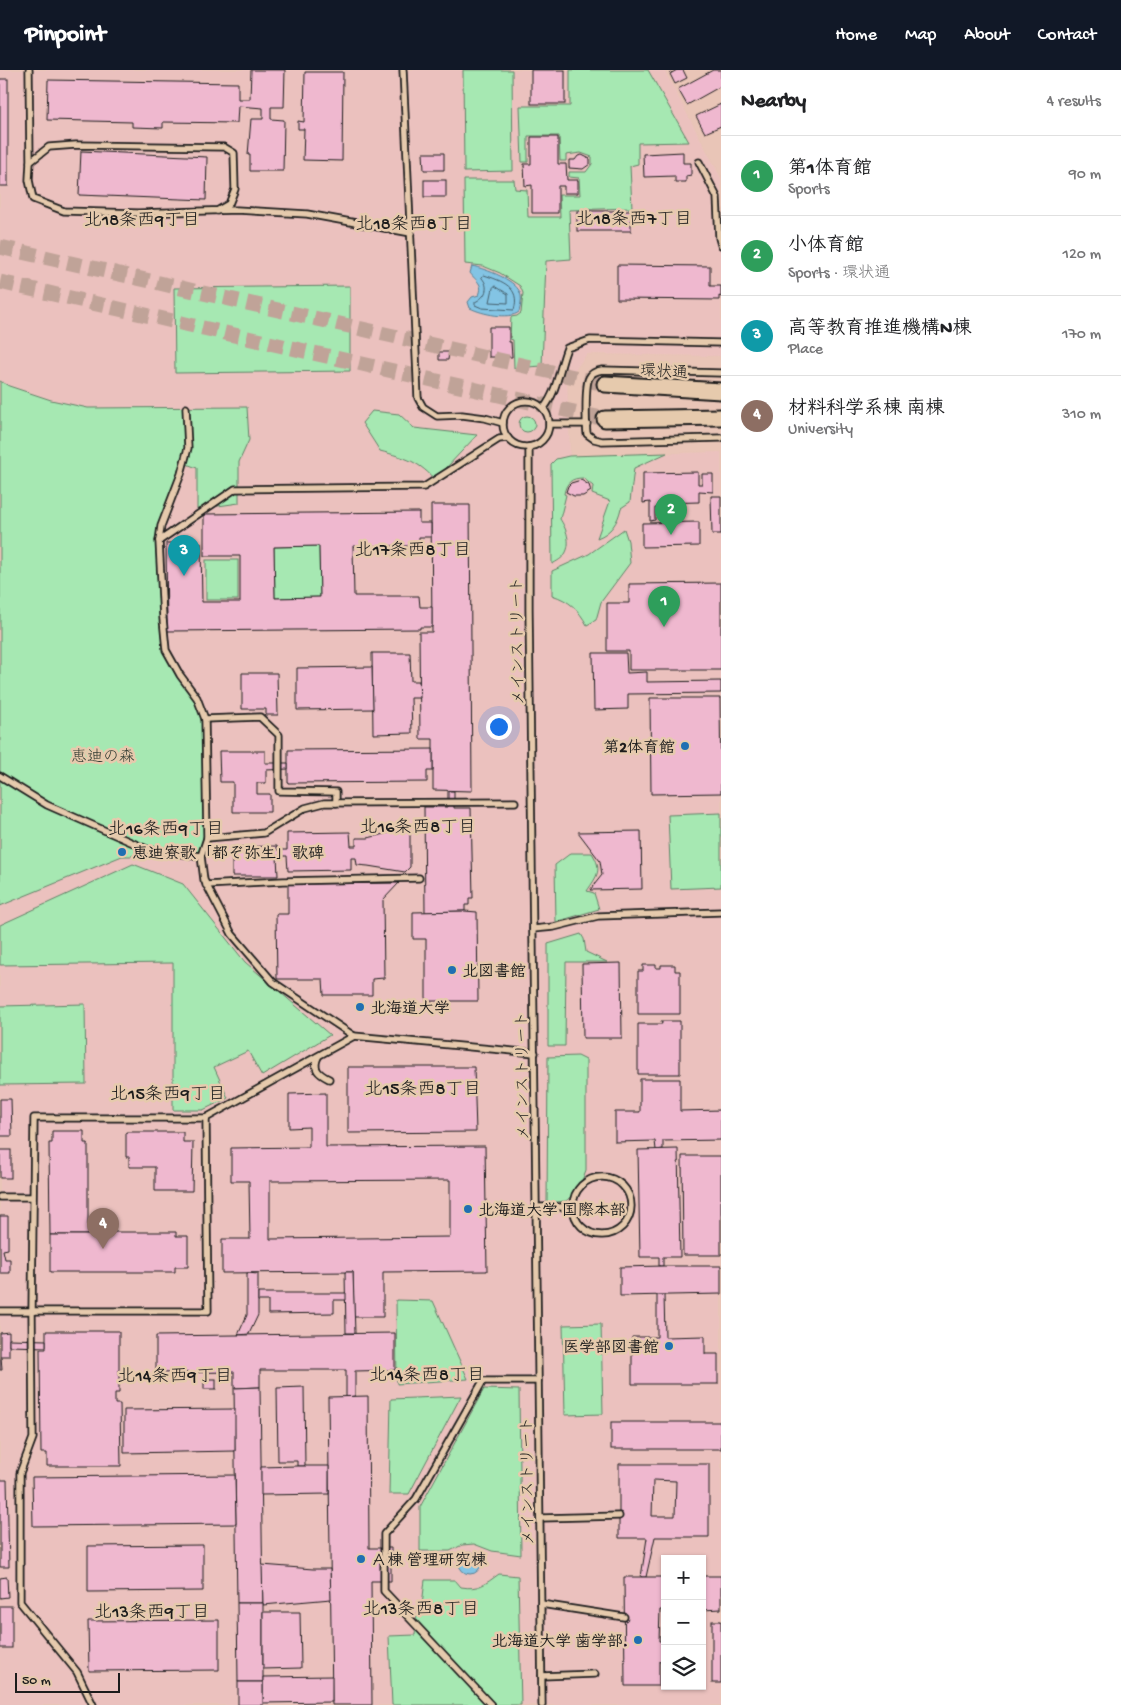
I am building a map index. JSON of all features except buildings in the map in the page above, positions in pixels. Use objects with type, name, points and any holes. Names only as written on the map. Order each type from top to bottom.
[{"type":"street","name":"環状通","points":[[605,384],[721,391]]},
{"type":"street","points":[[605,419],[721,418]]},
{"type":"lane","points":[[29,70],[29,180],[33,199],[64,211],[138,213],[216,211],[307,214],[410,233]]},
{"type":"lane","points":[[402,70],[418,398],[423,407],[437,416],[462,415],[503,423]]},
{"type":"lane","points":[[30,162],[49,147],[76,145],[224,147],[234,153],[235,189],[229,204],[216,211]]},
{"type":"lane","points":[[699,162],[717,197],[721,245]]},
{"type":"lane","points":[[544,408],[557,385],[567,348],[577,343],[590,340],[721,343]]},
{"type":"lane","points":[[721,373],[602,370],[594,372],[588,378],[586,424],[588,434],[594,439],[602,441],[721,438]]},
{"type":"lane","points":[[530,401],[544,408],[550,424],[548,433],[540,443],[529,447],[521,447],[514,444],[508,438],[504,431],[503,423],[505,416],[515,404],[530,401]]},
{"type":"lane","points":[[186,408],[188,448],[161,526],[159,541],[162,619],[166,650],[180,675],[197,698],[204,719],[207,838],[201,856],[204,880],[232,934],[273,982],[354,1036],[535,1053]]},
{"type":"lane","points":[[550,424],[586,424]]},
{"type":"lane","points":[[159,541],[235,489],[424,487],[500,439],[508,438]]},
{"type":"lane","name":"メインストリート","points":[[529,447],[529,609],[542,1705]]},
{"type":"lane","points":[[204,719],[260,717],[280,734],[279,791],[336,792],[336,802]]},
{"type":"lane","points":[[0,776],[47,805],[149,850],[201,856]]},
{"type":"lane","points":[[207,838],[264,833],[305,808],[324,803],[515,802]]},
{"type":"lane","points":[[206,885],[419,878]]},
{"type":"lane","points":[[534,929],[554,927],[598,916],[721,912]]},
{"type":"lane","points":[[93,1705],[77,1672],[20,1602],[20,1473],[33,1438],[32,1197],[34,1118],[206,1118],[354,1036]]},
{"type":"lane","points":[[318,1057],[315,1064],[316,1070],[320,1075],[329,1079]]},
{"type":"lane","points":[[0,1311],[208,1312],[206,1118]]},
{"type":"lane","points":[[596,1178],[612,1179],[620,1183],[625,1188],[631,1203],[628,1219],[623,1226],[616,1231],[600,1235],[585,1229],[575,1216],[574,1207],[577,1192],[582,1185],[596,1178]]},
{"type":"lane","points":[[0,1197],[32,1197]]},
{"type":"lane","points":[[537,1207],[574,1207]]},
{"type":"lane","points":[[491,1705],[384,1592],[384,1534],[416,1499],[483,1381],[538,1381]]},
{"type":"lane","points":[[541,1518],[619,1516]]},
{"type":"lane","points":[[542,1604],[624,1617]]},
{"type":"lane","points":[[542,1676],[595,1674]]},
{"type":"shaded area","name":"北海道大学","points":[[0,70],[664,70],[721,178],[721,356],[587,354],[567,380],[570,456],[721,452],[721,1705],[0,1705]]},
{"type":"green space","points":[[463,70],[512,70],[513,171],[464,172]]},
{"type":"green space","points":[[570,70],[648,70],[689,142],[638,143],[638,164],[630,166],[632,208],[569,210],[571,259],[546,261],[542,366],[514,368],[513,340],[510,339],[511,317],[521,313],[523,293],[520,286],[500,273],[483,266],[465,264],[464,180],[514,180],[515,189],[527,190],[528,217],[560,217],[559,195],[580,195],[579,178],[569,177],[569,172],[586,172],[592,164],[592,157],[581,153],[566,155],[566,161],[560,161],[559,136],[528,136],[528,162],[522,162],[520,106],[570,106]]},
{"type":"green space","points":[[350,286],[350,371],[175,373],[174,288]]},
{"type":"green space","name":"恵迪の森","points":[[0,381],[9,386],[51,400],[88,408],[247,407],[249,440],[239,462],[239,503],[197,509],[197,468],[184,463],[159,541],[166,650],[197,698],[205,719],[207,838],[201,856],[122,856],[0,906]]},
{"type":"green space","points":[[372,411],[399,414],[414,428],[477,435],[447,467],[437,482],[424,469],[412,461],[380,451],[362,423]]},
{"type":"green space","points":[[527,416],[533,418],[535,424],[533,430],[527,432],[521,430],[519,424],[521,418]]},
{"type":"green space","points":[[667,453],[634,468],[630,502],[621,508],[616,522],[610,530],[597,538],[610,501],[592,494],[593,486],[583,478],[570,482],[566,486],[564,494],[566,495],[560,519],[568,540],[567,550],[563,557],[552,564],[551,464],[556,459],[569,456]]},
{"type":"green space","points":[[624,529],[628,541],[630,563],[601,602],[596,620],[587,625],[573,606],[552,595],[552,571],[589,554]]},
{"type":"green space","points":[[319,546],[320,597],[275,598],[274,547]]},
{"type":"green space","points":[[206,560],[238,560],[238,600],[206,600]]},
{"type":"green space","points":[[721,813],[721,887],[671,889],[668,815]]},
{"type":"green space","points":[[571,853],[592,853],[595,859],[598,869],[597,873],[587,891],[594,893],[599,909],[556,922],[555,865]]},
{"type":"green space","points":[[133,864],[183,884],[245,962],[330,1035],[262,1076],[248,1051],[214,1067],[228,1098],[203,1110],[173,1110],[173,963],[0,965],[0,925]]},
{"type":"green space","points":[[581,934],[584,939],[586,952],[607,962],[566,962],[565,1046],[548,1046],[548,944]]},
{"type":"green space","points":[[85,1004],[86,1084],[0,1085],[0,1006]]},
{"type":"green space","points":[[578,1056],[586,1060],[586,1170],[579,1189],[566,1201],[547,1203],[548,1057]]},
{"type":"green space","points":[[396,1300],[433,1301],[468,1379],[397,1384]]},
{"type":"green space","points":[[601,1324],[603,1414],[565,1415],[563,1325]]},
{"type":"green space","points":[[484,1389],[519,1390],[521,1555],[492,1551],[474,1544],[462,1545],[450,1551],[420,1551],[420,1507]]},
{"type":"green space","points":[[461,1396],[409,1494],[389,1494],[391,1399]]},
{"type":"green space","points":[[499,1574],[518,1576],[521,1705],[392,1705],[389,1636],[415,1635],[417,1614],[422,1605],[425,1580],[455,1580],[461,1587],[473,1588],[486,1583]]},
{"type":"water","points":[[472,266],[501,276],[514,285],[519,290],[521,296],[519,312],[509,316],[502,316],[470,308],[468,302],[472,297],[479,295],[481,288],[470,273]]},
{"type":"water","points":[[470,1552],[478,1555],[481,1563],[478,1571],[470,1574],[462,1571],[459,1563],[462,1555]]},
{"type":"tunnel","points":[[0,247],[605,384]]},
{"type":"tunnel","points":[[0,282],[605,419]]},
{"type":"place","name":"小体育館","points":[[671,535]]},
{"type":"place","name":"高等教育推進機構N棟","points":[[184,576]]},
{"type":"place","name":"第1体育館","points":[[664,627]]},
{"type":"place","name":"第2体育館","points":[[685,746]]},
{"type":"place","name":"恵迪寮歌「都ぞ弥生」歌碑","points":[[122,852]]},
{"type":"place","name":"北図書館","points":[[452,970]]},
{"type":"place","name":"北海道大学","points":[[360,1007]]},
{"type":"place","name":"北海道大学 国際本部","points":[[468,1209]]},
{"type":"place","name":"材料科学系棟 南棟","points":[[103,1249]]},
{"type":"place","name":"医学部図書館","points":[[669,1346]]},
{"type":"place","name":"Ａ棟 管理研究棟","points":[[361,1559]]},
{"type":"place","name":"北海道大学 歯学部.","points":[[638,1640]]},
{"type":"district","name":"北18条西7丁目","points":[[634,218]]},
{"type":"district","name":"北18条西9丁目","points":[[142,219]]},
{"type":"district","name":"北18条西8丁目","points":[[414,223]]},
{"type":"district","name":"北17条西8丁目","points":[[413,549]]},
{"type":"district","name":"北16条西8丁目","points":[[418,826]]},
{"type":"district","name":"北16条西9丁目","points":[[166,828]]},
{"type":"district","name":"北15条西8丁目","points":[[423,1088]]},
{"type":"district","name":"北15条西9丁目","points":[[168,1093]]},
{"type":"district","name":"北14条西8丁目","points":[[427,1374]]},
{"type":"district","name":"北14条西9丁目","points":[[175,1375]]},
{"type":"district","name":"北13条西8丁目","points":[[421,1608]]},
{"type":"district","name":"北13条西9丁目","points":[[152,1611]]}]
